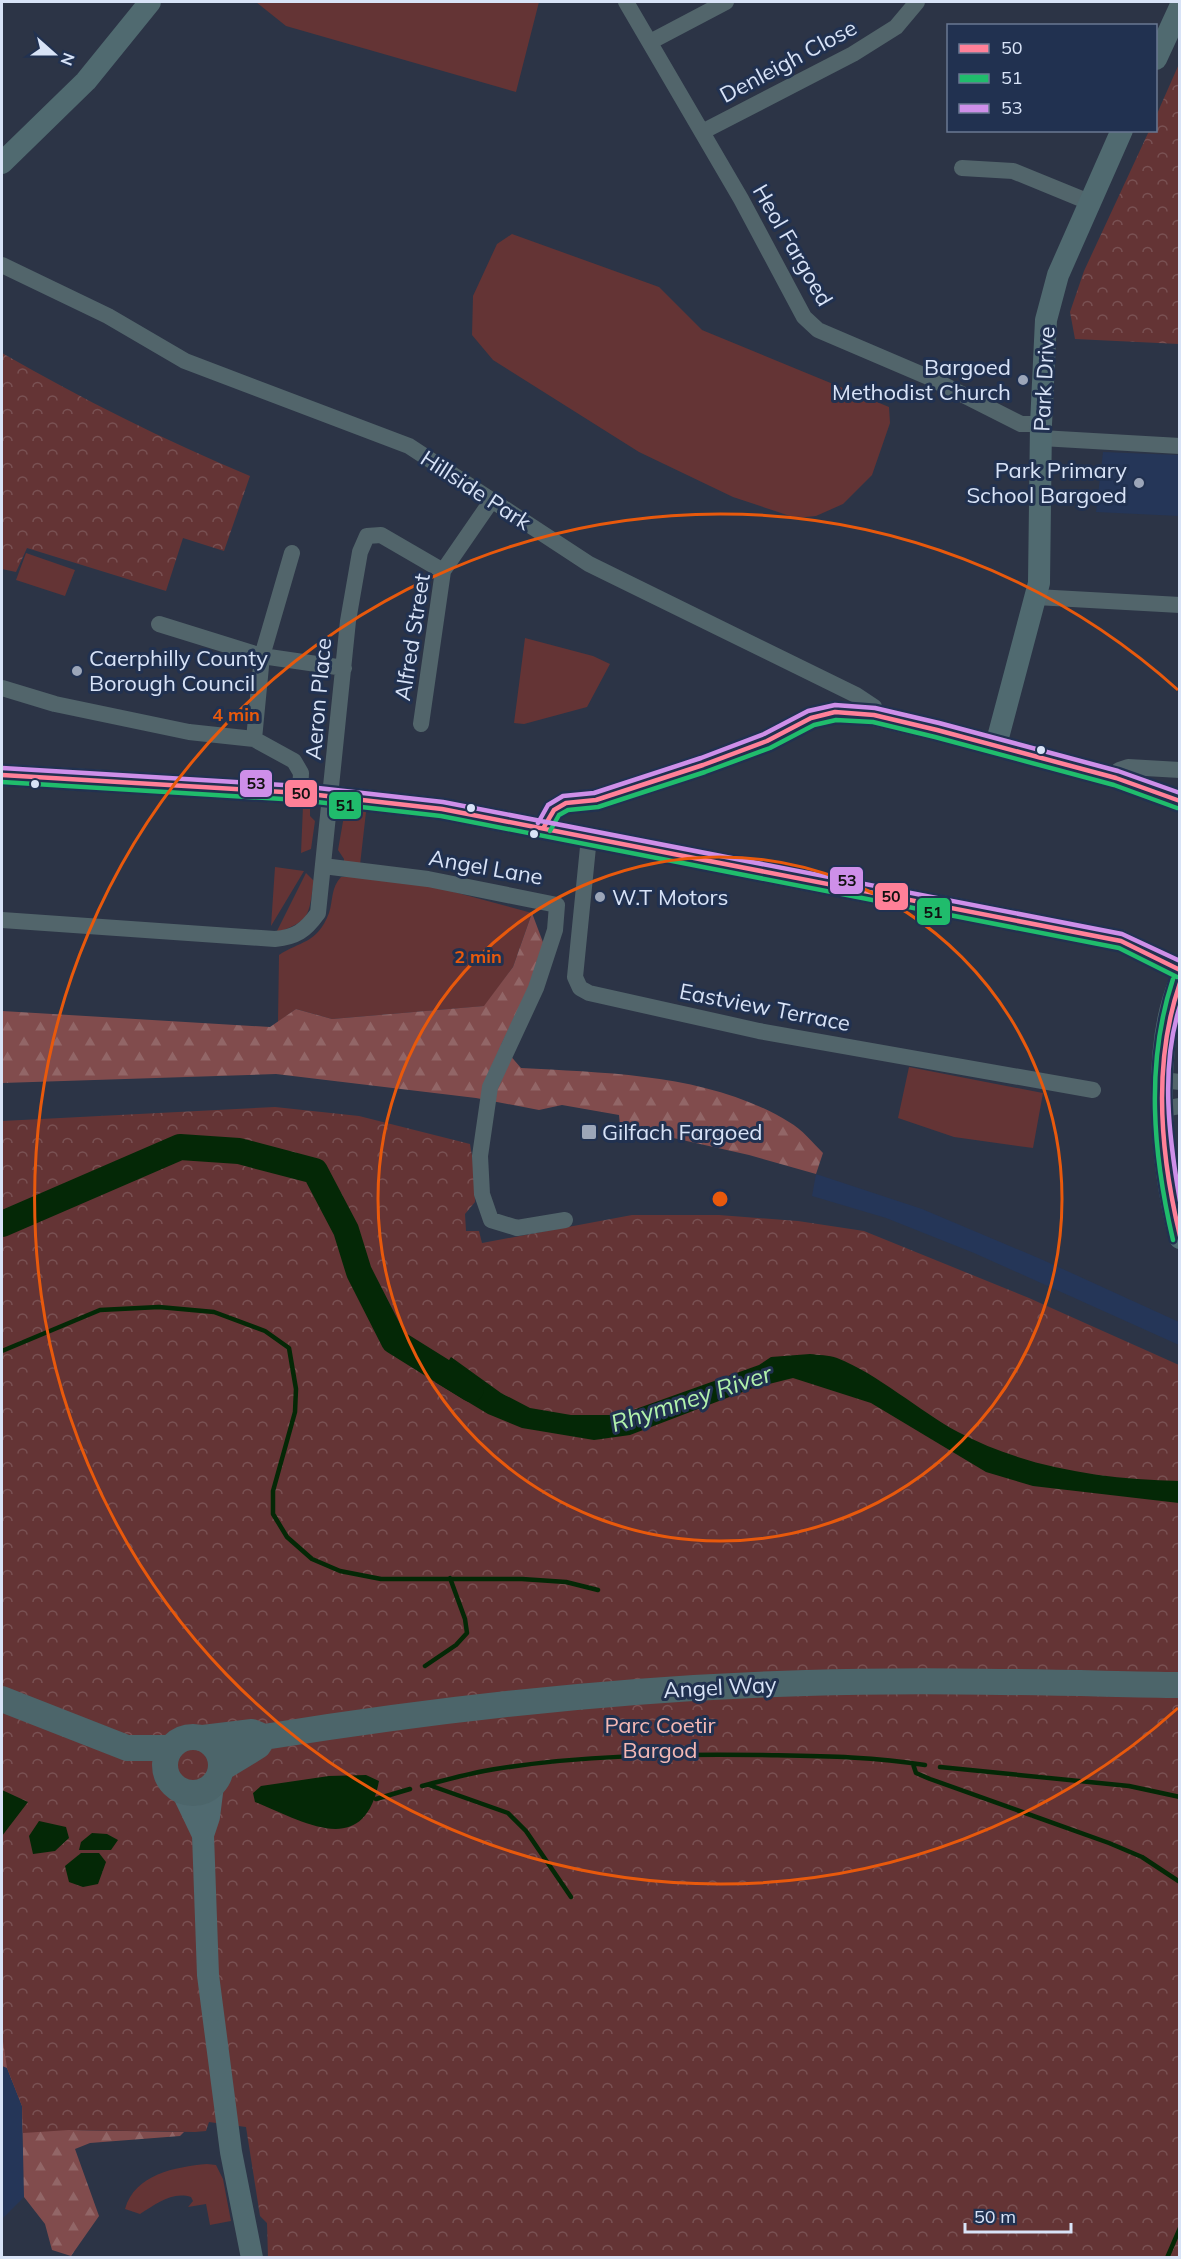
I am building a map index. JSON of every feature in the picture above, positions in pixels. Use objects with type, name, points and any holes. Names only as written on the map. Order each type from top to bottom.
[{"type":"main road","name":"Angel Way","points":[[203,1738],[252,1732],[264,1737],[361,1721],[594,1694],[804,1683],[922,1681],[1179,1684]]},
{"type":"main road","points":[[2,1699],[127,1748],[170,1748],[185,1738],[203,1738],[217,1750],[217,1776]]},
{"type":"main road","points":[[127,1748],[137,1760],[175,1785],[199,1793],[217,1776],[258,1746],[264,1737]]},
{"type":"main road","points":[[170,1748],[165,1763],[175,1785]]},
{"type":"street","points":[[2,163],[86,81],[150,2]]},
{"type":"street","name":"Heol Fargoed","points":[[626,2],[702,132],[804,318],[818,330],[928,377],[1021,424],[1041,431],[1179,446]]},
{"type":"street","points":[[650,42],[726,2]]},
{"type":"street","name":"Denleigh Close","points":[[702,132],[853,54],[896,27],[917,2]]},
{"type":"street","points":[[1157,55],[1179,7]]},
{"type":"street","name":"Park Drive","points":[[996,745],[1039,583],[1041,431],[1046,320],[1058,275],[1121,132]]},
{"type":"street","points":[[962,168],[1013,171],[1089,202]]},
{"type":"street","name":"Hillside Park","points":[[2,265],[108,316],[185,361],[410,446],[588,564],[856,695],[874,707],[874,715]]},
{"type":"street","name":"Alfred Street","points":[[421,724],[443,571],[492,500]]},
{"type":"street","name":"Aeron Place","points":[[2,920],[274,939],[294,937],[308,927],[318,913],[344,668],[358,564],[367,536],[381,535],[443,571]]},
{"type":"street","points":[[254,739],[262,656],[292,553]]},
{"type":"street","points":[[1036,597],[1179,605]]},
{"type":"street","points":[[159,624],[262,656],[344,668]]},
{"type":"street","points":[[2,688],[55,704],[156,725],[236,739],[254,739],[294,761],[301,773],[300,793]]},
{"type":"street","points":[[544,827],[554,810],[566,803],[596,800],[703,765],[768,741],[811,718],[835,712],[874,715],[996,745],[1116,778],[1179,801]]},
{"type":"street","points":[[1116,778],[1119,770],[1128,766],[1179,770]]},
{"type":"street","points":[[2,775],[300,793],[442,809],[1121,941],[1179,970]]},
{"type":"street","points":[[589,837],[588,812],[596,800]]},
{"type":"street","name":"Eastview Terrace","points":[[589,837],[575,977],[580,988],[589,993],[759,1030],[1093,1090]]},
{"type":"street","name":"Angel Lane","points":[[323,866],[428,879],[557,904],[555,930],[539,980],[528,1010],[497,1067],[490,1087],[480,1156],[482,1194],[491,1220],[517,1228],[565,1220]]},
{"type":"street","points":[[1179,981],[1173,997],[1165,1042],[1171,1081],[1169,1182],[1179,1235]]},
{"type":"street","points":[[217,1776],[203,1835],[208,1975],[231,2152],[252,2258]]},
{"type":"street","points":[[175,1785],[203,1835]]},
{"type":"shaded area","name":"Park Primary School Bargoed","points":[[1103,452],[1179,455],[1179,516],[1096,512]]},
{"type":"shaded area","points":[[816,1174],[922,1209],[1043,1260],[1179,1322],[1179,1345],[974,1253],[886,1218],[812,1196]]},
{"type":"shaded area","points":[[2,2066],[7,2068],[22,2106],[24,2197],[2,2219]]},
{"type":"green space","points":[[256,2],[539,2],[516,92],[286,26]]},
{"type":"green space","points":[[1179,64],[1179,344],[1075,339],[1070,312],[1084,271],[1149,132],[1157,132],[1157,114]]},
{"type":"green space","points":[[512,234],[659,287],[702,330],[889,407],[890,423],[872,475],[843,504],[816,516],[796,518],[733,497],[639,452],[493,360],[472,335],[473,296],[497,244]]},
{"type":"green space","points":[[2,353],[124,418],[250,476],[224,551],[183,538],[166,591],[27,548],[16,572],[2,569]]},
{"type":"green space","points":[[26,553],[75,570],[65,596],[16,580]]},
{"type":"green space","points":[[525,638],[593,656],[610,664],[587,707],[524,724],[514,723]]},
{"type":"green space","points":[[303,806],[314,807],[310,808],[310,816],[315,821],[311,849],[301,853]]},
{"type":"green space","points":[[345,810],[366,812],[360,865],[344,863],[338,850]]},
{"type":"green space","points":[[275,867],[304,871],[271,926]]},
{"type":"green space","points":[[306,873],[314,881],[306,916],[296,924],[276,933]]},
{"type":"green space","points":[[341,877],[361,877],[428,885],[532,913],[513,967],[485,1006],[332,1019],[296,1009],[278,1022],[279,955],[319,931],[329,913],[334,890]]},
{"type":"green space","points":[[532,913],[544,945],[532,984],[501,1045],[521,1068],[659,1079],[727,1094],[759,1106],[803,1132],[823,1153],[816,1174],[749,1155],[620,1126],[619,1115],[562,1105],[539,1110],[476,1098],[276,1074],[2,1083],[2,1011],[270,1027],[296,1009],[332,1019],[484,1006],[513,967]]},
{"type":"green space","points":[[909,1067],[1043,1093],[1033,1148],[954,1137],[898,1118]]},
{"type":"green space","name":"Parc Coetir Bargod","points":[[275,1107],[359,1116],[470,1144],[474,1168],[475,1202],[465,1214],[466,1231],[479,1231],[482,1243],[632,1215],[719,1215],[798,1221],[864,1231],[1029,1298],[1179,1365],[1179,2257],[268,2257],[267,2223],[260,2216],[246,2127],[209,2122],[206,2131],[195,2132],[69,2130],[23,2133],[22,2106],[7,2068],[2,2035],[2,1121]]},
{"type":"green space","points":[[2,1877],[69,2130],[184,2132],[180,2136],[90,2143],[75,2149],[99,2216],[71,2256],[52,2250],[45,2224],[24,2197],[22,2106],[7,2068],[2,2066]]},
{"type":"green space","points":[[207,2164],[216,2165],[223,2179],[231,2221],[210,2225],[206,2204],[188,2207],[193,2201],[191,2197],[184,2196],[171,2197],[140,2214],[125,2209],[130,2197],[147,2180],[170,2170]]},
{"type":"water","points":[[810,1354],[834,1357],[868,1373],[958,1432],[1011,1455],[1094,1474],[1179,1481],[1179,1503],[1033,1486],[986,1472],[871,1403],[793,1378],[753,1388],[630,1435],[594,1440],[522,1428],[488,1414],[435,1382],[451,1357],[501,1393],[530,1408],[571,1415],[619,1415],[759,1365],[771,1357]]},
{"type":"water","points":[[366,1775],[379,1781],[371,1805],[360,1820],[346,1828],[330,1829],[293,1818],[255,1802],[253,1793],[261,1786],[329,1776]]},
{"type":"water","points":[[2,1790],[28,1802],[2,1836]]},
{"type":"water","points":[[39,1821],[66,1827],[69,1838],[55,1851],[33,1854],[29,1836]]},
{"type":"water","points":[[92,1833],[107,1834],[118,1840],[111,1850],[79,1850],[81,1842]]},
{"type":"water","points":[[81,1853],[99,1853],[106,1862],[98,1884],[83,1887],[69,1882],[65,1866]]},
{"type":"waterway","name":"Rhymney River","points":[[2,1224],[180,1147],[239,1151],[315,1171],[346,1230],[359,1272],[394,1341],[471,1389]]},
{"type":"waterway","points":[[2,1351],[100,1310],[159,1307],[214,1312],[265,1331],[289,1348],[296,1389],[295,1412],[273,1491],[273,1514],[287,1537],[312,1559],[340,1571],[381,1579],[522,1579],[566,1582],[598,1590]]},
{"type":"waterway","points":[[425,1666],[456,1645],[467,1633],[465,1619],[450,1578]]},
{"type":"waterway","points":[[422,1786],[518,1766],[657,1755],[823,1756],[925,1765]]},
{"type":"waterway","points":[[913,1764],[916,1773],[930,1779],[1142,1857],[1180,1882]]},
{"type":"waterway","points":[[940,1767],[1129,1786],[1180,1797]]},
{"type":"waterway","points":[[429,1785],[508,1813],[526,1831],[571,1897]]},
{"type":"waterway","points":[[376,1799],[410,1789]]},
{"type":"waterway","points":[[1167,2258],[1180,2228]]},
{"type":"transit line","name":"53","points":[[538,823],[548,805],[563,796],[594,793],[701,758],[764,734],[808,711],[835,705],[875,708],[939,723],[1118,771],[1180,793]]},
{"type":"transit line","name":"50","points":[[544,827],[554,810],[566,803],[596,800],[703,765],[767,741],[811,718],[835,712],[874,715],[937,730],[1116,778],[1180,801]]},
{"type":"transit line","name":"51","points":[[550,831],[559,815],[568,810],[598,807],[705,772],[770,748],[814,725],[836,720],[873,722],[935,737],[1114,785],[1177,808]]},
{"type":"transit line","name":"53","points":[[2,768],[300,786],[443,802],[1122,934],[1180,961]]},
{"type":"transit line","name":"50","points":[[2,775],[300,793],[442,809],[1121,941],[1180,970]]},
{"type":"transit line","name":"51","points":[[2,782],[299,800],[441,816],[1119,948],[1177,977]]},
{"type":"transit line","name":"51","points":[[1173,979],[1158,1044],[1155,1109],[1161,1175],[1173,1240]]},
{"type":"transit line","name":"50","points":[[1180,983],[1165,1045],[1162,1077],[1164,1141],[1180,1236]]},
{"type":"transit line","name":"53","points":[[1180,1006],[1174,1029],[1168,1078],[1170,1128],[1180,1201]]},
{"type":"place","name":"Bargoed Methodist Church","points":[[1023,380]]},
{"type":"place","name":"Park Primary School Bargoed","points":[[1139,483]]},
{"type":"place","name":"Caerphilly County Borough Council","points":[[77,671]]},
{"type":"place","name":"W.T Motors","points":[[600,897]]},
{"type":"place","name":"Gilfach Fargoed","points":[[589,1132]]}]
